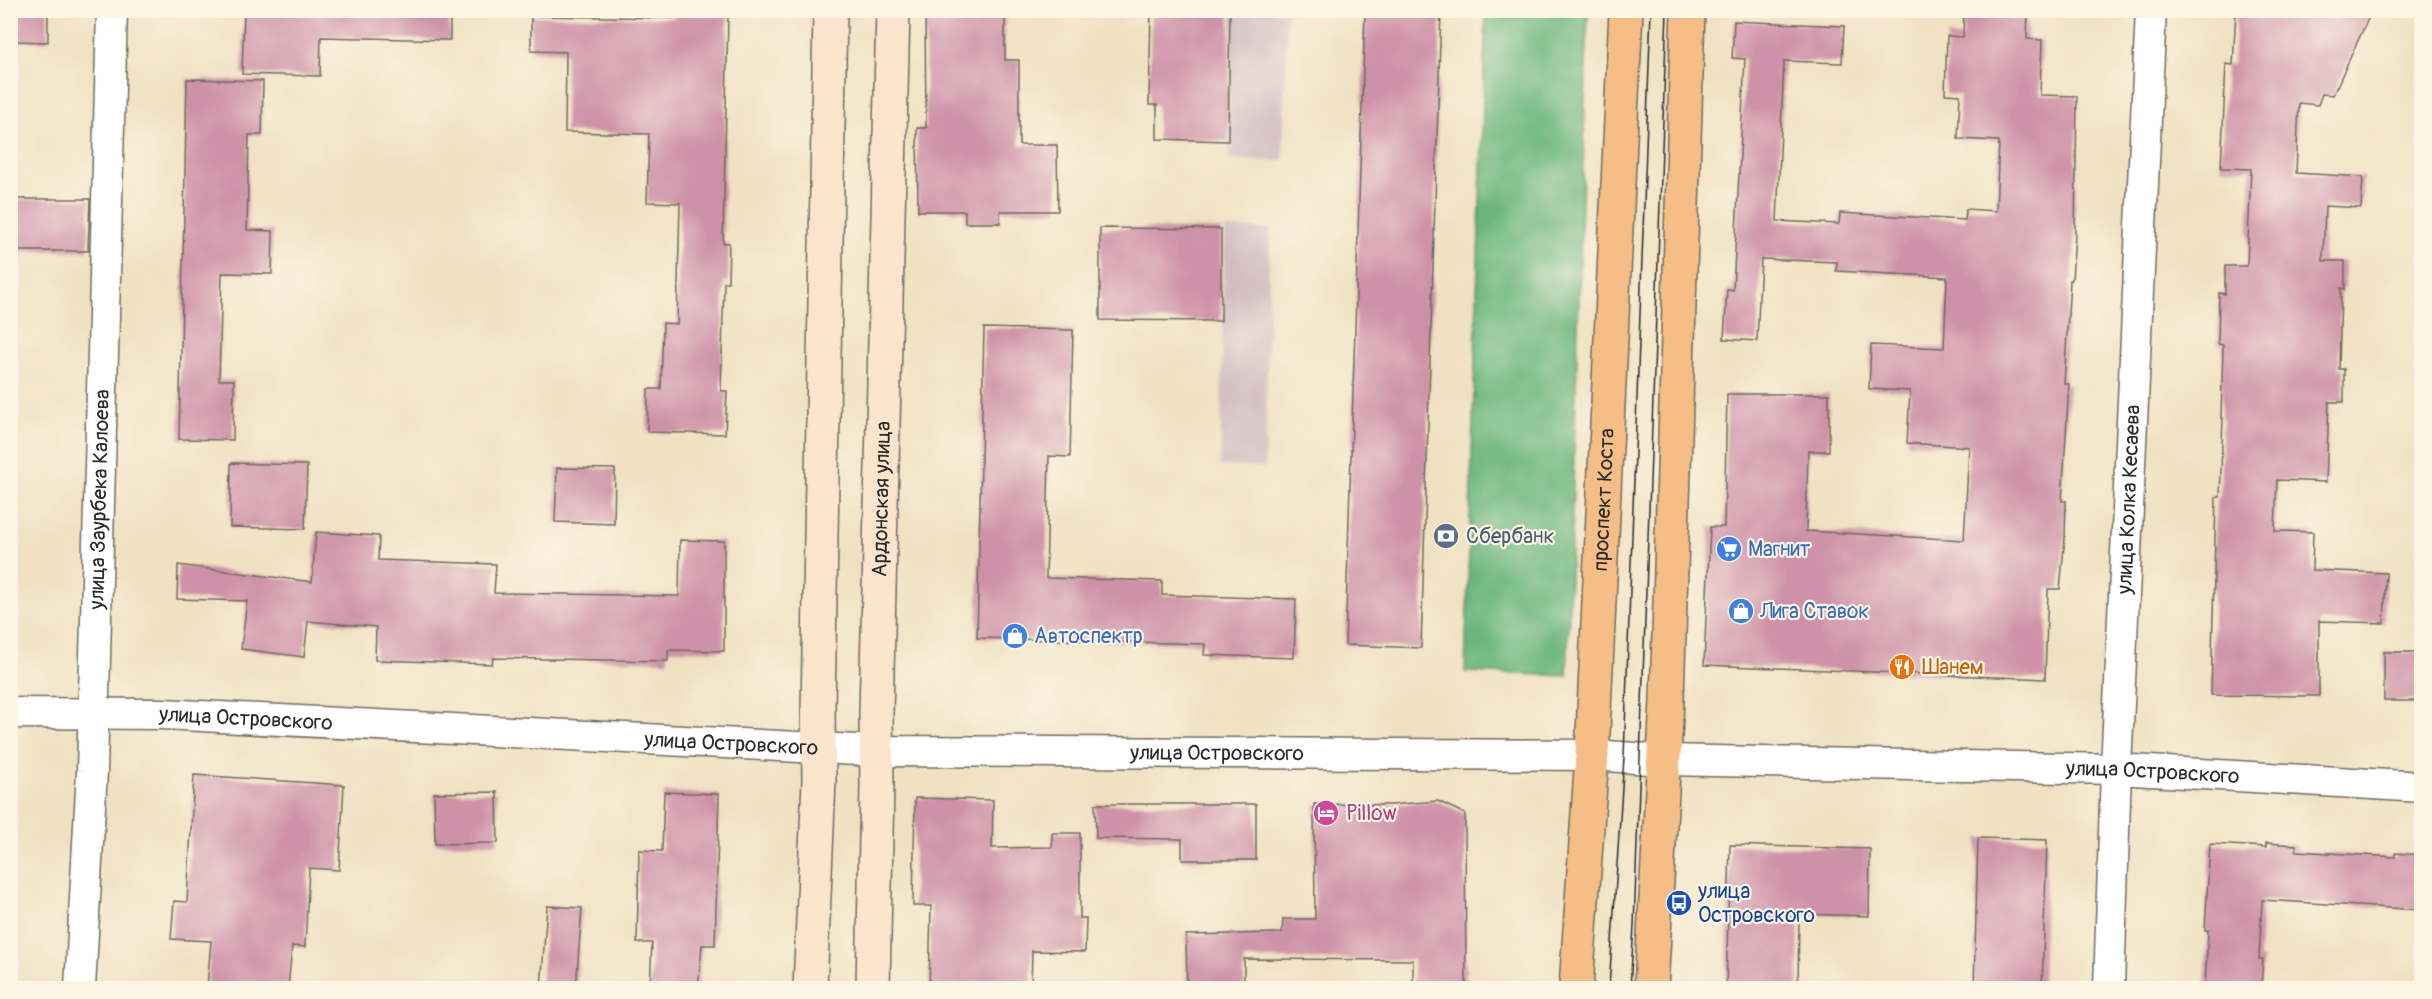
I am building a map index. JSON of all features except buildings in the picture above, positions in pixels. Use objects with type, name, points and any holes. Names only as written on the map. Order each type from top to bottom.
[{"type":"main road","points":[[810,988],[818,749],[830,10]]},
{"type":"main road","name":"Ардонская улица","points":[[873,988],[876,714],[893,10]]},
{"type":"main road","name":"проспект Коста","points":[[1576,988],[1592,755],[1626,10]]},
{"type":"main road","points":[[1651,988],[1664,760],[1688,10]]},
{"type":"street","name":"улица Заурбека Калоева","points":[[80,988],[93,714],[112,10]]},
{"type":"street","name":"улица Колка Кесаева","points":[[2109,988],[2116,769],[2151,10]]},
{"type":"street","name":"улица Островского","points":[[10,713],[163,714],[877,751],[1592,755],[1664,760],[2116,769],[2421,787]]},
{"type":"shaded area","points":[[1232,11],[1287,11],[1283,161],[1229,159]]},
{"type":"shaded area","points":[[1225,228],[1270,229],[1265,467],[1220,466]]},
{"type":"green space","points":[[1486,11],[1588,11],[1567,676],[1465,672]]},
{"type":"tram line","points":[[1609,988],[1624,757],[1651,10]]},
{"type":"tram line","points":[[1630,988],[1667,10]]},
{"type":"place","name":"Сбербанк","points":[[1446,536]]},
{"type":"place","name":"Магнит","points":[[1729,549]]},
{"type":"place","name":"Лига Ставок","points":[[1741,611]]},
{"type":"place","name":"Автоспектр","points":[[1015,636]]},
{"type":"place","name":"Шанем","points":[[1902,667]]},
{"type":"place","name":"Pillow","points":[[1326,813]]},
{"type":"place","name":"улица Островского","points":[[1679,903]]}]
